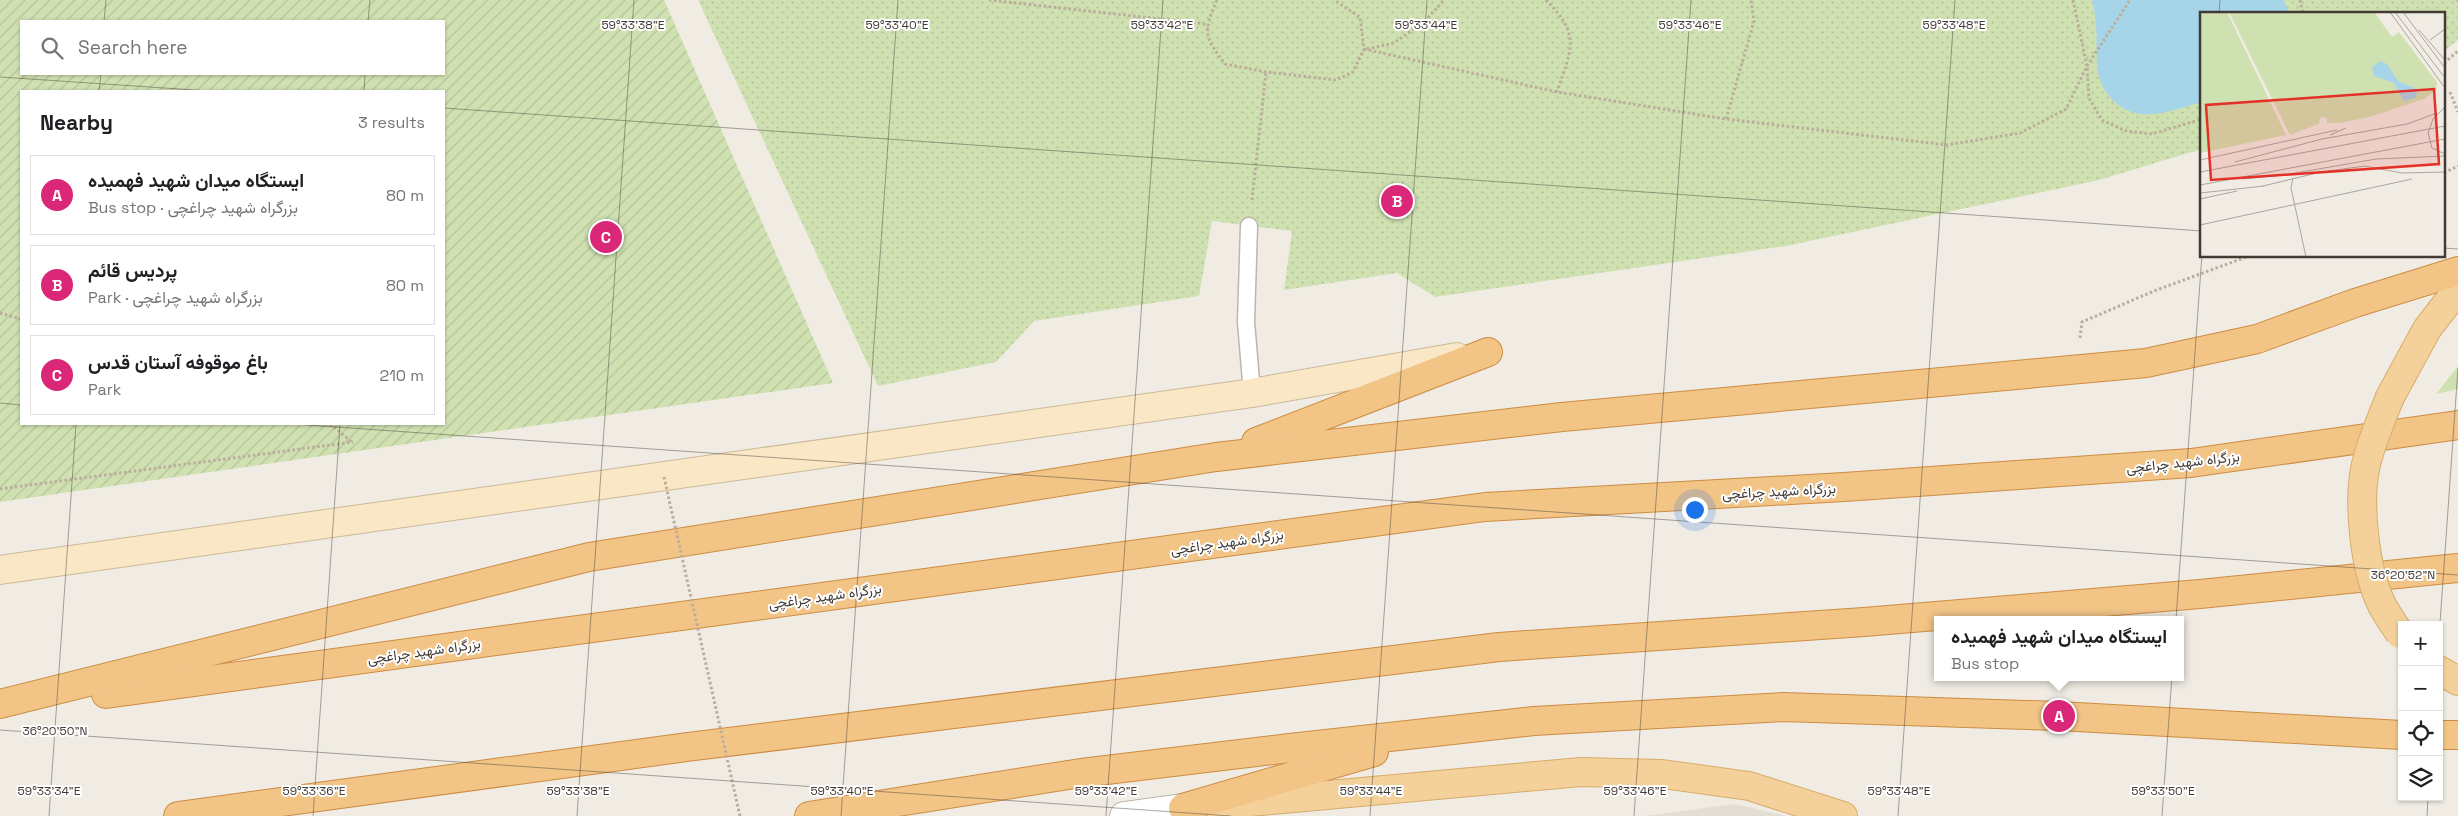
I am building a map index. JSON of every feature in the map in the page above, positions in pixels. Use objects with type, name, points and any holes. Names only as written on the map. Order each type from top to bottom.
[{"type":"highway","points":[[0,706],[589,557],[1216,457],[1562,416],[2075,371],[2146,363],[2257,339],[2355,303],[2458,271]]},
{"type":"highway","points":[[1216,457],[1356,405],[1488,352]]},
{"type":"highway","name":"بزرگراه شهید چراغچی","points":[[0,706],[1485,507],[1844,488],[2190,463],[2458,425]]},
{"type":"highway","points":[[1936,616],[2210,593],[2458,568]]},
{"type":"highway","points":[[178,816],[697,746],[1499,647],[1934,616]]},
{"type":"highway","points":[[809,816],[1081,773],[1441,732],[1534,722],[1783,707],[2059,716],[2398,735]]},
{"type":"highway","points":[[1183,808],[1441,732]]},
{"type":"highway","points":[[2443,735],[2458,736]]},
{"type":"main road","points":[[2398,630],[2381,604],[2366,558],[2363,509],[2365,470],[2377,429],[2390,397],[2427,329],[2458,289]]},
{"type":"main road","points":[[0,570],[1263,391],[1488,352]]},
{"type":"main road","points":[[2443,672],[2458,681]]},
{"type":"main road","points":[[1183,808],[1581,772],[1662,774],[1749,786],[1843,816]]},
{"type":"street","points":[[1124,816],[1183,808]]},
{"type":"lane","points":[[1249,226],[1246,322],[1263,391]]},
{"type":"path","points":[[990,0],[1206,24]]},
{"type":"path","points":[[1217,0],[1206,24],[1209,43],[1225,64],[1266,72],[1336,80],[1353,72],[1364,49],[1360,17],[1334,0]]},
{"type":"path","points":[[1364,49],[1394,43],[1425,21],[1444,0]]},
{"type":"path","points":[[1546,0],[1561,15],[1568,26],[1572,47],[1557,92]]},
{"type":"path","points":[[1726,119],[1754,21],[1751,0]]},
{"type":"path","points":[[2073,0],[2087,66],[2089,98],[2102,120],[2126,131],[2152,134],[2200,120]]},
{"type":"path","points":[[1364,49],[1557,92],[1726,119],[1947,145],[2020,133],[2066,109],[2087,66],[2130,0]]},
{"type":"path","points":[[2446,61],[2458,51]]},
{"type":"path","points":[[1249,226],[1266,72]]},
{"type":"path","points":[[2450,92],[2458,112]]},
{"type":"path","points":[[2446,172],[2458,166]]},
{"type":"path","points":[[2075,371],[2082,322],[2154,291],[2243,258]]},
{"type":"path","points":[[0,313],[20,319]]},
{"type":"path","points":[[0,489],[353,442],[331,425]]},
{"type":"path","points":[[664,477],[740,816]]},
{"type":"shaded area","points":[[1735,804],[1786,816],[1644,816]]},
{"type":"green space","points":[[0,0],[664,0],[833,383],[0,502]]},
{"type":"green space","points":[[698,0],[2458,0],[2458,40],[2446,49],[2446,12],[2200,12],[2200,150],[2099,180],[1786,246],[1435,297],[1397,273],[1284,290],[1292,231],[1212,221],[1199,296],[1034,321],[996,362],[878,386]]},
{"type":"green space","points":[[2458,366],[2458,389],[2436,394]]},
{"type":"water","points":[[2092,0],[2284,0],[2288,12],[2200,12],[2200,103],[2164,112],[2142,114],[2125,109],[2110,98],[2105,91],[2098,74]]},
{"type":"place","name":"پردیس قائم","points":[[1397,201]]},
{"type":"place","name":"باغ موقوفه آستان قدس","points":[[606,237]]},
{"type":"place","name":"ایستگاه میدان شهید فهمیده","points":[[2059,716]]}]
